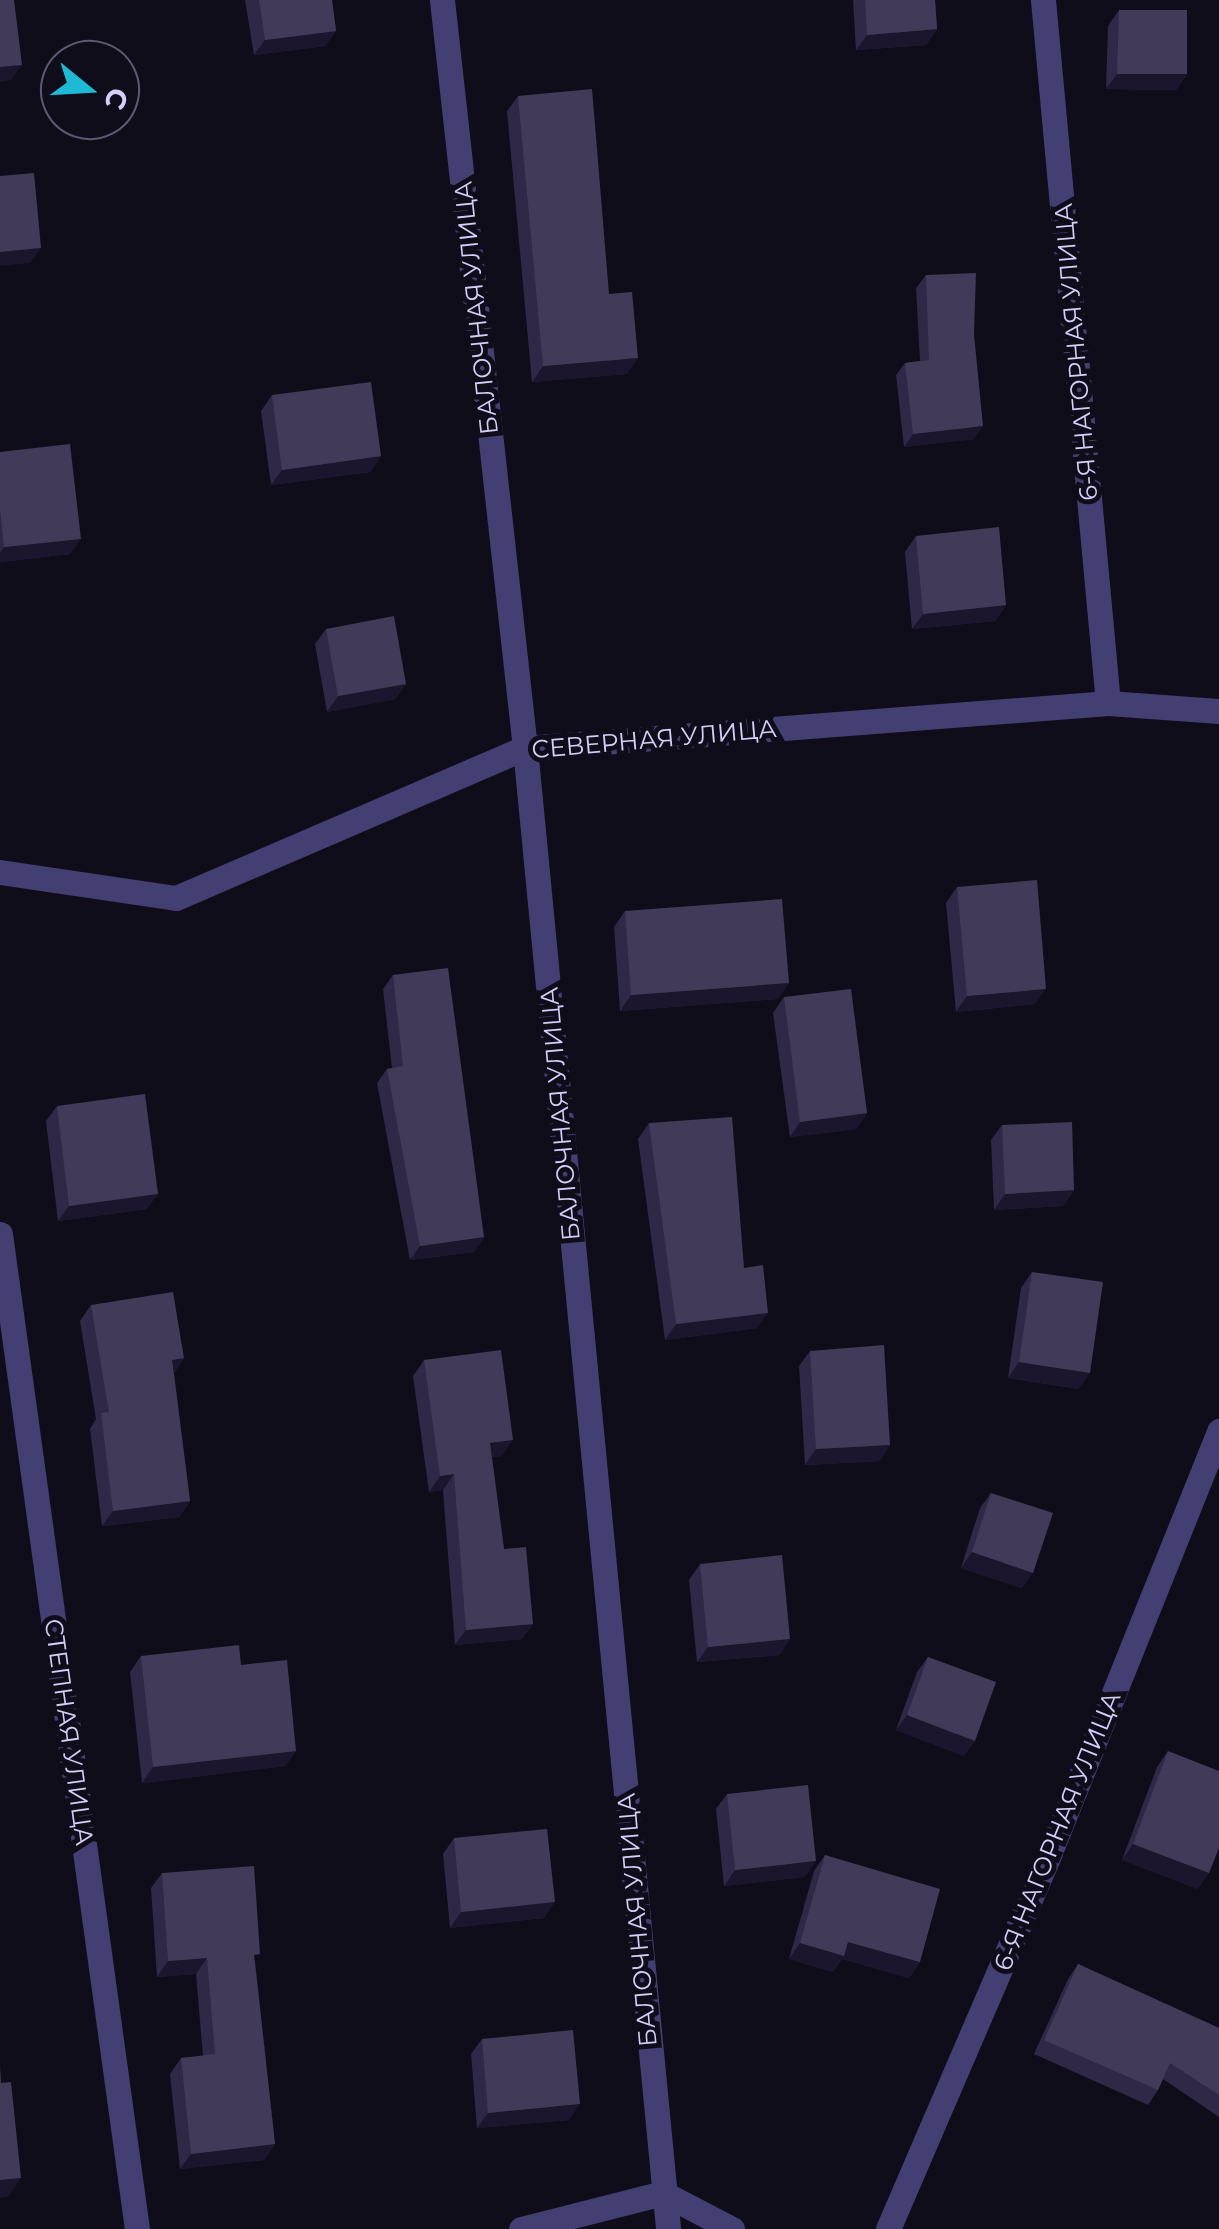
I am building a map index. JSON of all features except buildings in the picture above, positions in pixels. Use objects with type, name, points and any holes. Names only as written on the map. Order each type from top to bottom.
[{"type":"street","name":"БАЛОЧНАЯ УЛИЦА","points":[[442,0],[524,748],[668,2229]]},
{"type":"street","name":"6-Я НАГОРНАЯ УЛИЦА","points":[[1043,0],[1108,703]]},
{"type":"street","name":"СЕВЕРНАЯ УЛИЦА","points":[[0,872],[176,898],[524,748],[1108,703],[1219,711]]},
{"type":"street","name":"СТЕПНАЯ УЛИЦА","points":[[0,1234],[138,2229]]},
{"type":"street","name":"6-Я НАГОРНАЯ УЛИЦА","points":[[888,2229],[1050,1852],[1219,1431]]},
{"type":"street","points":[[521,2229],[663,2193],[732,2229]]}]
